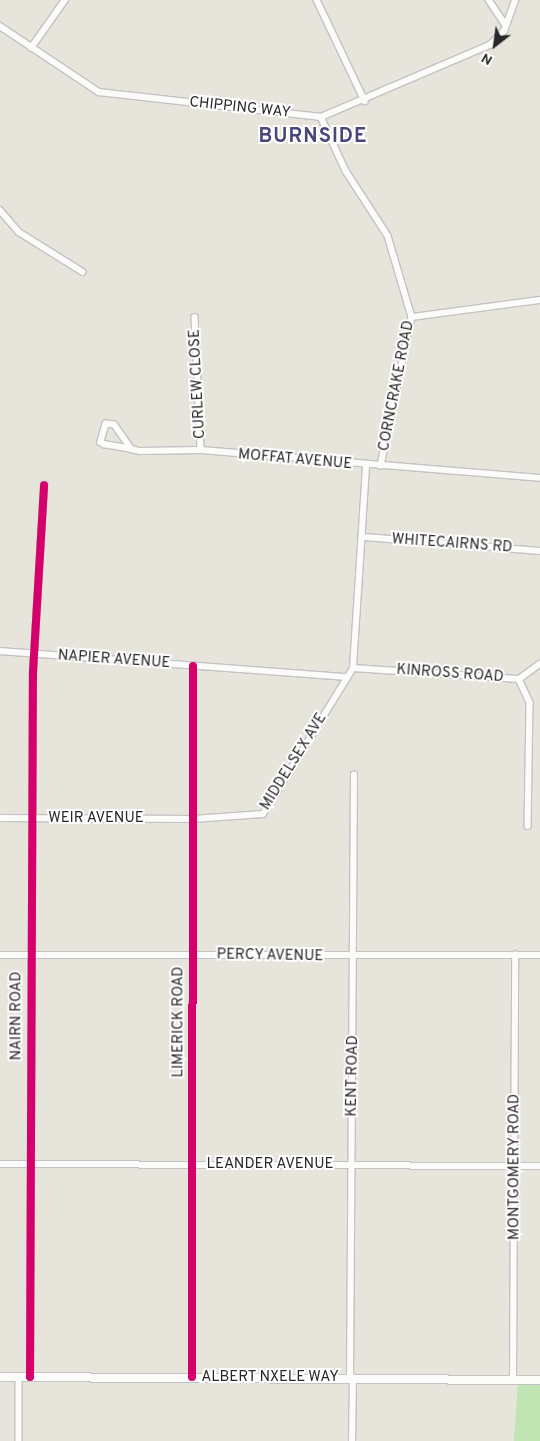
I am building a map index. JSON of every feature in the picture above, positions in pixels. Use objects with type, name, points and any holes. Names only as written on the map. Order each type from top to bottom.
[{"type":"main road","name":"ALBERT NXELE WAY","points":[[0,1377],[540,1380]]},
{"type":"street","points":[[31,48],[65,0]]},
{"type":"street","points":[[317,0],[364,101]]},
{"type":"street","points":[[489,0],[506,25]]},
{"type":"street","points":[[506,25],[514,0]]},
{"type":"street","name":"CHIPPING WAY","points":[[0,26],[99,92],[321,117],[364,101],[490,45],[506,25]]},
{"type":"street","name":"CORNCRAKE ROAD","points":[[321,117],[346,171],[388,236],[412,317],[381,466]]},
{"type":"street","points":[[0,210],[19,232],[83,272]]},
{"type":"street","points":[[412,317],[540,300]]},
{"type":"street","name":"CURLEW CLOSE","points":[[195,317],[201,450]]},
{"type":"street","name":"MOFFAT AVENUE","points":[[131,449],[114,425],[106,424],[101,442],[131,449],[201,450],[366,466],[540,478]]},
{"type":"street","points":[[347,677],[353,668],[364,537],[366,466]]},
{"type":"street","name":"NAIRN ROAD","points":[[30,1377],[34,654],[44,485]]},
{"type":"street","name":"WHITECAIRNS RD","points":[[364,537],[540,551]]},
{"type":"street","name":"NAPIER AVENUE","points":[[0,651],[347,677]]},
{"type":"street","points":[[519,679],[540,664]]},
{"type":"street","name":"LIMERICK ROAD","points":[[192,1377],[193,666]]},
{"type":"street","name":"KINROSS ROAD","points":[[353,668],[519,679],[530,703],[528,826]]},
{"type":"street","name":"MIDDELSEX AVE","points":[[193,819],[263,814],[347,677]]},
{"type":"street","name":"KENT ROAD","points":[[352,1441],[350,1164],[355,956],[354,775]]},
{"type":"street","name":"WEIR AVENUE","points":[[0,818],[193,819]]},
{"type":"street","name":"PERCY AVENUE","points":[[0,955],[540,955]]},
{"type":"street","name":"MONTGOMERY ROAD","points":[[514,1379],[515,955]]},
{"type":"street","name":"LEANDER AVENUE","points":[[0,1164],[540,1166]]},
{"type":"street","points":[[19,1377],[19,1441]]},
{"type":"green space","points":[[518,1381],[540,1382],[540,1441],[514,1441]]},
{"type":"cycle path","points":[[30,1377],[33,672],[44,485]]},
{"type":"cycle path","points":[[192,1377],[193,666]]},
{"type":"district","name":"BURNSIDE","points":[[313,137]]}]
